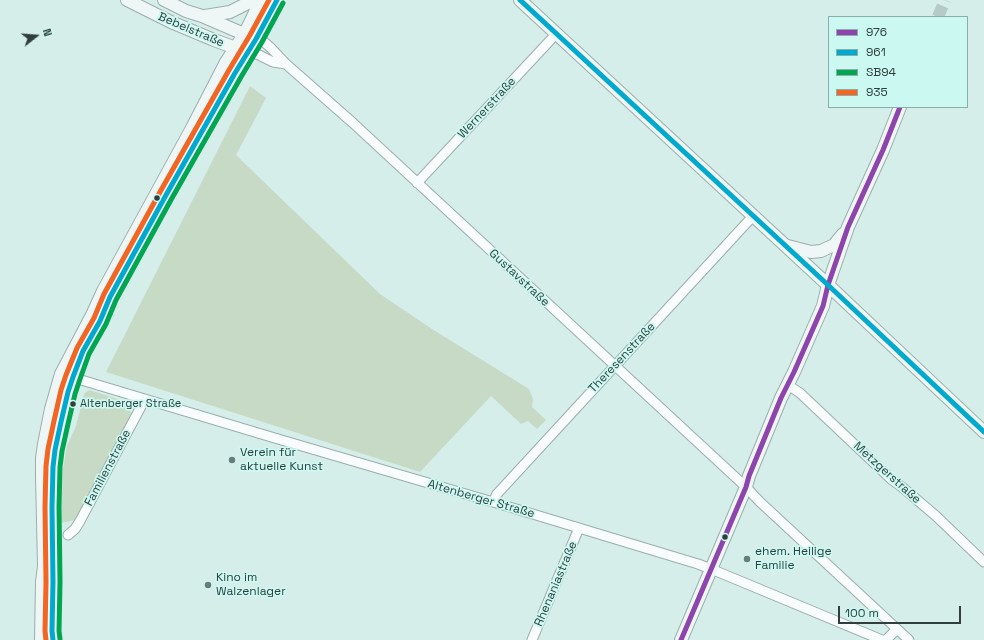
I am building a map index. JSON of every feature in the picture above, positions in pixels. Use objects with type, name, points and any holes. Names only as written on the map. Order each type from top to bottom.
[{"type":"street","name":"Bebelstraße","points":[[127,0],[171,22],[234,48],[248,52]]},
{"type":"street","name":"Bebelstraße","points":[[164,0],[186,11],[245,33],[256,39]]},
{"type":"street","points":[[202,16],[230,12],[254,0]]},
{"type":"street","points":[[53,640],[53,467],[59,429],[66,399],[67,375],[103,291],[192,128],[226,62],[245,33],[261,0]]},
{"type":"street","points":[[41,640],[42,582],[44,566],[42,458],[48,422],[57,388],[84,351],[100,321],[110,297],[166,195],[277,0]]},
{"type":"street","points":[[520,0],[828,285],[984,432]]},
{"type":"street","name":"Wernerstraße","points":[[417,183],[557,33]]},
{"type":"street","name":"Gustavstraße","points":[[256,39],[264,42],[286,64],[303,78],[746,487],[759,501],[909,640]]},
{"type":"street","name":"Gustavstraße","points":[[248,52],[259,55],[273,62],[286,64]]},
{"type":"street","points":[[681,640],[746,487],[749,476],[781,398],[823,306],[828,285],[848,227],[883,150],[900,108]]},
{"type":"street","name":"Theresenstraße","points":[[494,502],[498,494],[753,216]]},
{"type":"street","points":[[782,243],[799,250],[811,252],[821,251],[834,245],[848,227]]},
{"type":"street","name":"Altenberger Straße","points":[[67,375],[494,502],[712,569],[882,640]]},
{"type":"street","name":"Metzgerstraße","points":[[788,385],[800,393],[891,479],[936,516],[984,562]]},
{"type":"street","name":"Familienstraße","points":[[68,535],[80,521],[145,399]]},
{"type":"street","name":"Rhenaniastraße","points":[[532,640],[579,528]]},
{"type":"street","points":[[886,640],[896,629]]},
{"type":"green space","points":[[250,86],[266,98],[236,155],[380,294],[432,329],[529,389],[533,399],[532,407],[546,420],[537,429],[528,421],[521,424],[491,396],[420,472],[106,372]]},
{"type":"green space","points":[[89,390],[121,400],[127,405],[131,413],[128,424],[76,520],[61,523],[63,469],[67,446],[76,426],[84,394]]},
{"type":"tunnel","points":[[938,16],[945,0]]},
{"type":"transit line","name":"935","points":[[46,640],[46,466],[54,421],[66,375],[77,348],[94,318],[104,294],[269,0]]},
{"type":"transit line","name":"961","points":[[53,640],[53,467],[61,422],[73,377],[83,351],[100,321],[110,297],[277,0]]},
{"type":"transit line","name":"961","points":[[520,0],[828,285],[984,432]]},
{"type":"transit line","name":"SB94","points":[[60,639],[60,467],[68,424],[80,379],[89,354],[106,324],[116,300],[283,3]]},
{"type":"transit line","name":"976","points":[[681,640],[746,487],[749,476],[781,398],[823,306],[828,285],[848,227],[883,150],[900,108]]},
{"type":"place","name":"Altenberger Straße","points":[[73,404]]},
{"type":"place","name":"Verein für aktuelle Kunst","points":[[232,460]]},
{"type":"place","name":"ehem. Heilige Familie","points":[[747,559]]},
{"type":"place","name":"Kino im Walzenlager","points":[[208,585]]}]
